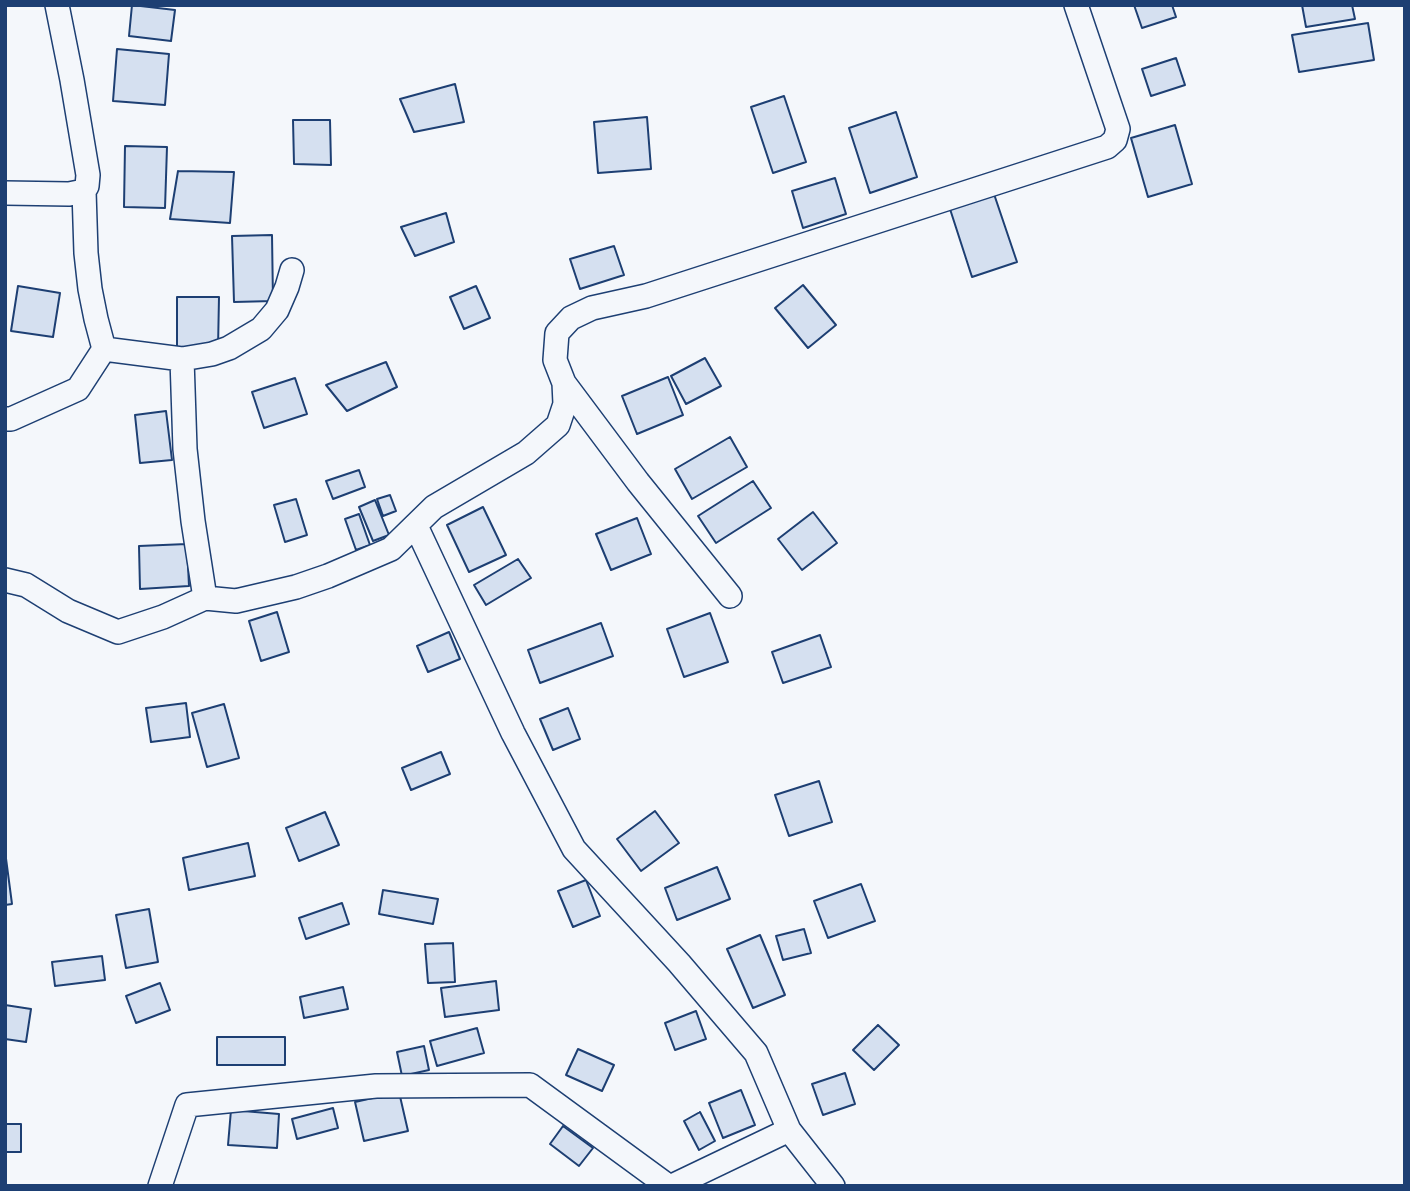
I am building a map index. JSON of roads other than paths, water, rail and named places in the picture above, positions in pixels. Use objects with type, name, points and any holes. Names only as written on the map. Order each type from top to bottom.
[{"type":"street","points":[[5,419],[11,419],[78,389],[104,349],[87,265],[84,191],[88,175],[57,5]]},
{"type":"street","points":[[730,596],[638,482],[564,383],[555,360],[557,333],[571,318],[592,309],[646,296],[1107,147],[1115,140],[1118,129],[1076,5]]},
{"type":"street","points":[[5,193],[69,194],[84,191]]},
{"type":"street","points":[[104,349],[182,359],[229,348],[261,329],[277,310],[292,270]]},
{"type":"street","points":[[182,359],[186,449],[193,521],[205,598]]},
{"type":"street","points":[[5,580],[26,585],[68,611],[118,632],[163,617],[205,598],[236,601],[317,580],[391,549],[434,507],[526,453],[558,425],[565,404],[564,383]]},
{"type":"street","points":[[416,526],[513,733],[574,849],[679,962],[756,1053],[789,1130],[833,1186]]},
{"type":"street","points":[[160,1186],[187,1105],[376,1086],[530,1085],[670,1186],[789,1130]]}]
